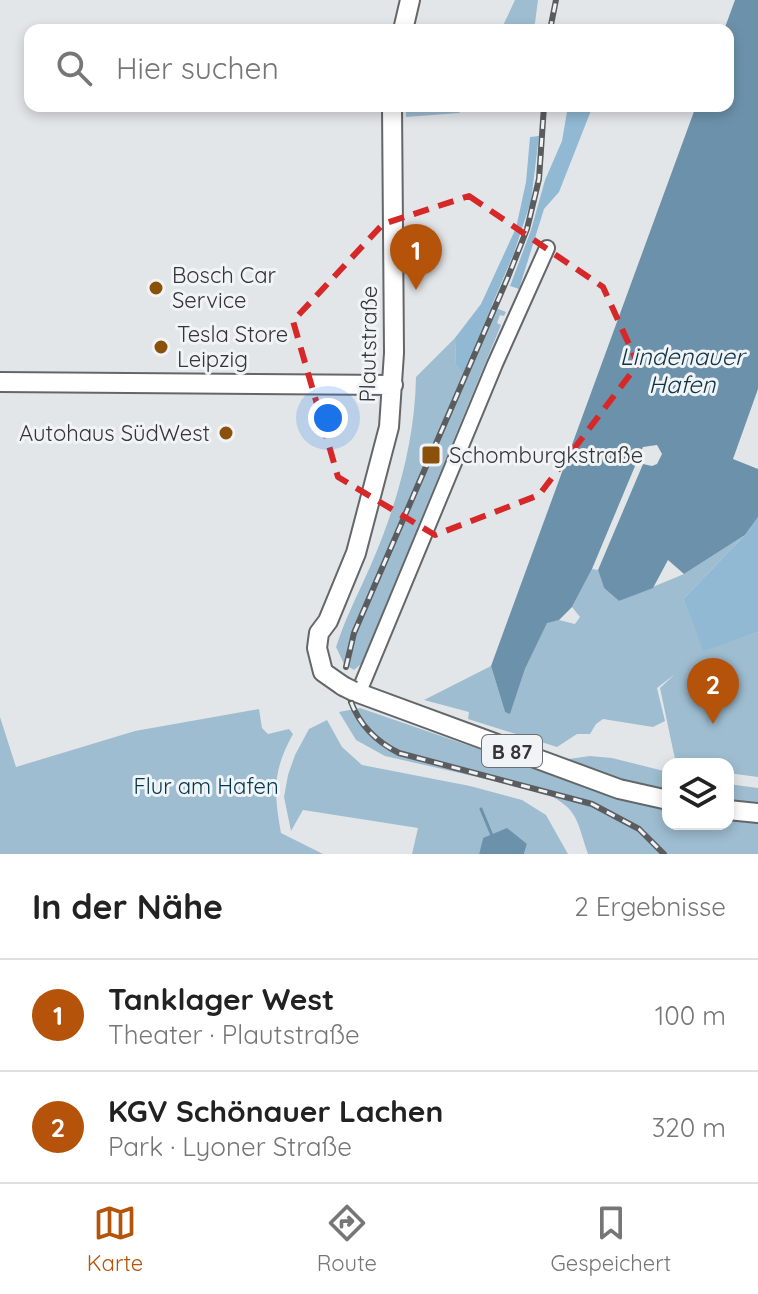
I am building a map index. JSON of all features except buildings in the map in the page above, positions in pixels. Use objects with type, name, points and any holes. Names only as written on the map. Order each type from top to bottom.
[{"type":"main road","points":[[404,24],[410,0]]},
{"type":"main road","name":"Plautstraße","points":[[348,689],[323,672],[318,660],[319,633],[328,621],[356,553],[389,427],[393,385],[392,112]]},
{"type":"main road","points":[[0,382],[393,385]]},
{"type":"main road","name":"B 87","points":[[348,689],[619,789],[662,799]]},
{"type":"main road","points":[[734,811],[758,813]]},
{"type":"street","points":[[348,689],[547,248]]},
{"type":"highlighted area","points":[[469,196],[603,287],[638,364],[539,495],[435,535],[338,477],[293,321],[383,224]]},
{"type":"green space","points":[[515,0],[538,0],[534,24],[504,24]]},
{"type":"green space","points":[[406,112],[460,112],[459,113],[406,117]]},
{"type":"green space","points":[[491,306],[506,312],[504,316],[500,315],[497,323],[501,325],[361,664],[354,670],[344,664],[336,647],[396,498],[412,426],[416,377],[455,338],[456,365],[463,372]]},
{"type":"green space","points":[[745,535],[683,599],[703,650],[758,632],[758,777],[734,774],[734,758],[675,758],[660,688],[675,674],[657,688],[665,721],[653,727],[603,719],[590,734],[577,734],[557,747],[468,719],[469,712],[424,700],[491,666],[505,712],[510,713],[525,669],[547,622],[559,620],[575,624],[580,617],[572,607],[592,569],[598,570],[604,588],[619,601],[684,574]]},
{"type":"green space","points":[[360,708],[606,793],[662,804],[662,830],[734,830],[734,818],[758,823],[758,854],[588,854],[574,816],[555,798],[543,792],[385,756],[356,740],[339,712]]},
{"type":"green space","name":"Flur am Hafen","points":[[259,709],[262,728],[268,734],[289,729],[293,734],[281,760],[276,782],[281,833],[323,854],[0,854],[0,717],[16,767],[135,731]]},
{"type":"green space","points":[[327,720],[342,747],[362,765],[470,786],[522,800],[546,815],[568,854],[524,854],[527,844],[483,838],[479,854],[412,854],[418,828],[303,810],[291,831],[284,797],[288,775],[309,729]]},
{"type":"green space","points":[[590,756],[612,758],[662,770],[662,791],[629,783],[562,760]]},
{"type":"green space","points":[[734,785],[758,788],[758,806],[734,804]]},
{"type":"shaded area","points":[[567,112],[590,112],[559,192],[544,209],[519,289],[510,286],[545,180],[562,141]]},
{"type":"shaded area","points":[[539,136],[531,201],[514,253],[463,373],[456,365],[455,338],[481,304],[516,228],[526,182],[530,137]]},
{"type":"shaded area","points":[[758,517],[758,632],[703,651],[683,599],[745,535]]},
{"type":"water","name":"Lindenauer Hafen","points":[[735,0],[758,0],[758,389],[733,459],[758,469],[758,517],[745,535],[684,574],[668,560],[653,588],[619,601],[604,588],[598,570],[643,464],[657,464],[662,454],[657,445],[643,447],[592,569],[572,607],[559,620],[547,623],[525,669],[510,714],[505,712],[491,666],[694,112],[734,112],[734,24],[726,24]]},
{"type":"water","points":[[507,828],[527,844],[524,854],[479,854],[483,838]]},
{"type":"waterway","points":[[481,809],[493,838]]},
{"type":"railway","points":[[551,24],[556,0]]},
{"type":"railway","points":[[346,667],[354,633],[527,229],[539,179],[544,112]]},
{"type":"railway","points":[[351,702],[370,732],[399,753],[592,804],[639,829],[664,854]]},
{"type":"place","name":"Bosch Car Service","points":[[156,288]]},
{"type":"place","name":"Tanklager West","points":[[416,290]]},
{"type":"place","name":"Tesla Store Leipzig","points":[[161,347]]},
{"type":"place","name":"Autohaus SüdWest","points":[[226,433]]},
{"type":"place","name":"Schomburgkstraße","points":[[431,455]]},
{"type":"place","name":"KGV Schönauer Lachen","points":[[713,724]]}]
